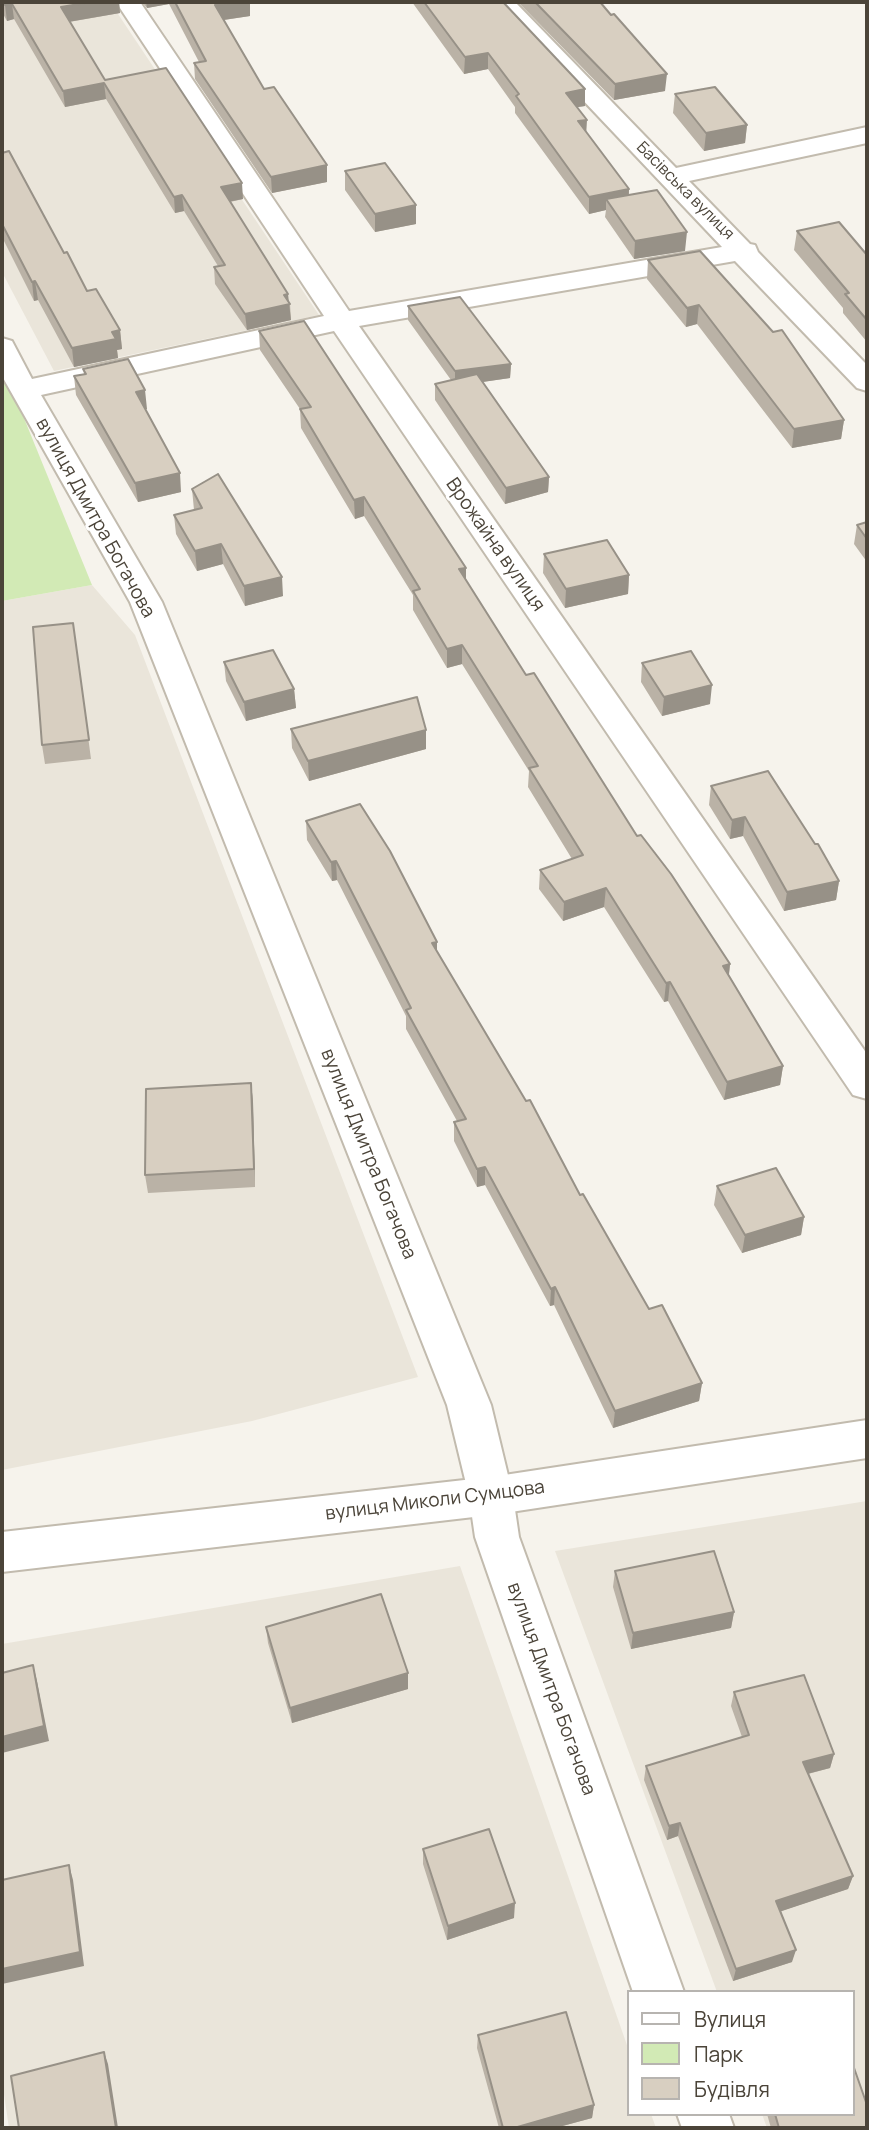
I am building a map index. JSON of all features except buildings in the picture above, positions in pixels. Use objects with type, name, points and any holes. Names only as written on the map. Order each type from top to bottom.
[{"type":"street","name":"Врожайна вулиця","points":[[128,2],[341,321],[867,1084]]},
{"type":"street","name":"Басівська вулиця","points":[[502,2],[745,251],[867,382]]},
{"type":"street","points":[[670,177],[867,135]]},
{"type":"street","points":[[23,390],[341,321],[745,251]]},
{"type":"street","name":"вулиця Дмитра Богачова","points":[[2,347],[23,390],[146,602],[469,1405],[491,1496],[497,1537],[658,1990]]},
{"type":"street","name":"вулиця Миколи Сумцова","points":[[2,1552],[491,1496],[867,1439]]},
{"type":"shaded area","points":[[2,2],[110,2],[319,315],[54,371],[2,272]]},
{"type":"shaded area","points":[[92,585],[135,635],[418,1377],[252,1421],[2,1470],[2,601]]},
{"type":"shaded area","points":[[867,1501],[867,2128],[767,2128],[763,2116],[855,2116],[855,1990],[716,1990],[555,1551]]},
{"type":"shaded area","points":[[460,1566],[628,2048],[628,2116],[652,2116],[656,2128],[9,2128],[2,2081],[2,1644]]},
{"type":"green space","points":[[2,372],[17,401],[92,585],[2,601]]}]
